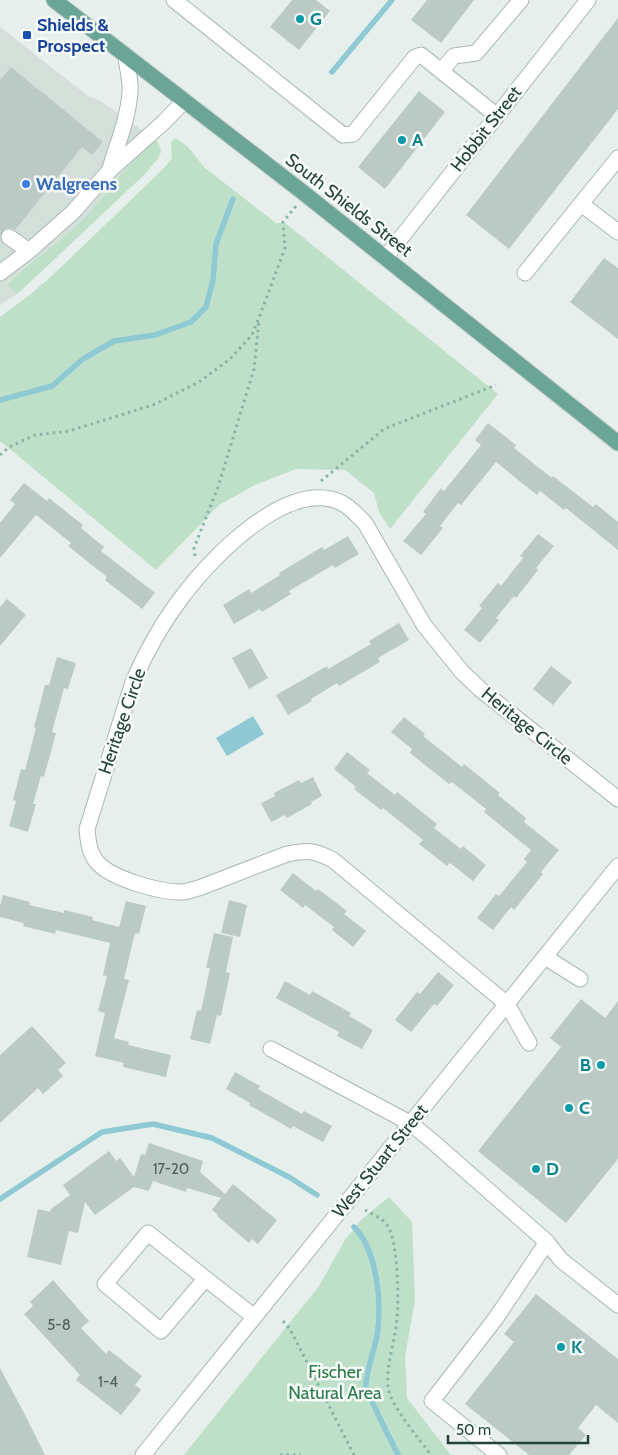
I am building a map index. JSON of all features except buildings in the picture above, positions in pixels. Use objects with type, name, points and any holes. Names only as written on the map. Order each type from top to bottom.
[{"type":"main road","name":"South Shields Street","points":[[54,0],[305,194],[618,443]]},
{"type":"street","points":[[174,0],[343,135],[353,134],[415,57],[421,55],[496,115]]},
{"type":"street","points":[[440,71],[454,56],[476,53],[521,0]]},
{"type":"street","name":"Hobbit Street","points":[[385,258],[588,0]]},
{"type":"street","points":[[110,170],[128,112],[130,90],[126,57]]},
{"type":"street","points":[[0,273],[74,212],[110,170],[164,122],[184,101]]},
{"type":"street","points":[[526,273],[618,158]]},
{"type":"street","points":[[581,204],[618,232]]},
{"type":"street","points":[[9,237],[28,251]]},
{"type":"street","name":"Heritage Circle","points":[[507,1004],[333,860],[317,852],[303,851],[287,854],[184,892],[166,890],[128,881],[108,872],[96,862],[90,848],[87,829],[133,682],[160,628],[201,572],[248,528],[270,513],[293,502],[314,498],[341,503],[352,510],[365,523],[424,625],[462,672],[618,799]]},
{"type":"street","name":"West Stuart Street","points":[[143,1455],[253,1316],[618,866]]},
{"type":"street","points":[[545,956],[580,979]]},
{"type":"street","points":[[507,1004],[529,1043]]},
{"type":"street","points":[[271,1050],[410,1124],[547,1242],[561,1260],[618,1305]]},
{"type":"street","points":[[205,1279],[161,1331],[105,1284],[148,1233],[253,1316]]},
{"type":"street","points":[[499,1455],[432,1401],[496,1318],[547,1242]]},
{"type":"path","points":[[0,455],[35,434],[69,431],[153,405],[199,382],[230,359],[252,335],[285,248],[283,222],[305,194]]},
{"type":"path","points":[[195,562],[194,548],[218,487],[254,369],[260,315]]},
{"type":"path","points":[[318,486],[319,483],[384,429],[496,385]]},
{"type":"path","points":[[365,1210],[387,1224],[392,1234],[394,1248],[397,1320],[389,1358],[388,1389],[395,1405],[431,1455]]},
{"type":"path","points":[[283,1321],[290,1328],[354,1455]]},
{"type":"path","points":[[280,1455],[301,1455]]},
{"type":"shaded area","points":[[0,27],[88,96],[100,101],[154,139],[82,220],[59,242],[27,265],[7,283],[17,294],[0,305]]},
{"type":"green space","points":[[154,139],[159,144],[161,152],[157,160],[144,175],[17,294],[7,284],[80,222]]},
{"type":"green space","points":[[174,139],[188,147],[205,168],[276,223],[285,223],[498,394],[390,529],[379,512],[374,493],[345,470],[296,469],[255,485],[219,505],[156,570],[0,441],[0,317],[56,272],[164,168],[172,158],[171,143]]},
{"type":"green space","name":"Fischer Natural Area","points":[[389,1197],[412,1222],[415,1300],[405,1357],[407,1398],[451,1455],[184,1455],[319,1286],[345,1240],[362,1219]]},
{"type":"water","points":[[253,716],[264,734],[227,756],[216,738]]},
{"type":"waterway","points":[[332,72],[392,0]]},
{"type":"waterway","points":[[0,400],[52,386],[83,359],[114,341],[155,335],[191,322],[206,307],[213,280],[216,244],[233,199]]},
{"type":"waterway","points":[[0,1199],[102,1132],[153,1124],[212,1138],[289,1177],[317,1195]]},
{"type":"waterway","points":[[354,1227],[362,1237],[368,1250],[373,1264],[378,1294],[377,1336],[366,1385],[398,1455]]},
{"type":"place","name":"G","points":[[300,19]]},
{"type":"place","name":"Shields & Prospect","points":[[27,35]]},
{"type":"place","name":"A","points":[[402,140]]},
{"type":"place","name":"Walgreens","points":[[26,184]]},
{"type":"place","name":"B","points":[[601,1065]]},
{"type":"place","name":"C","points":[[569,1108]]},
{"type":"place","name":"D","points":[[536,1169]]},
{"type":"place","name":"K","points":[[561,1347]]}]
